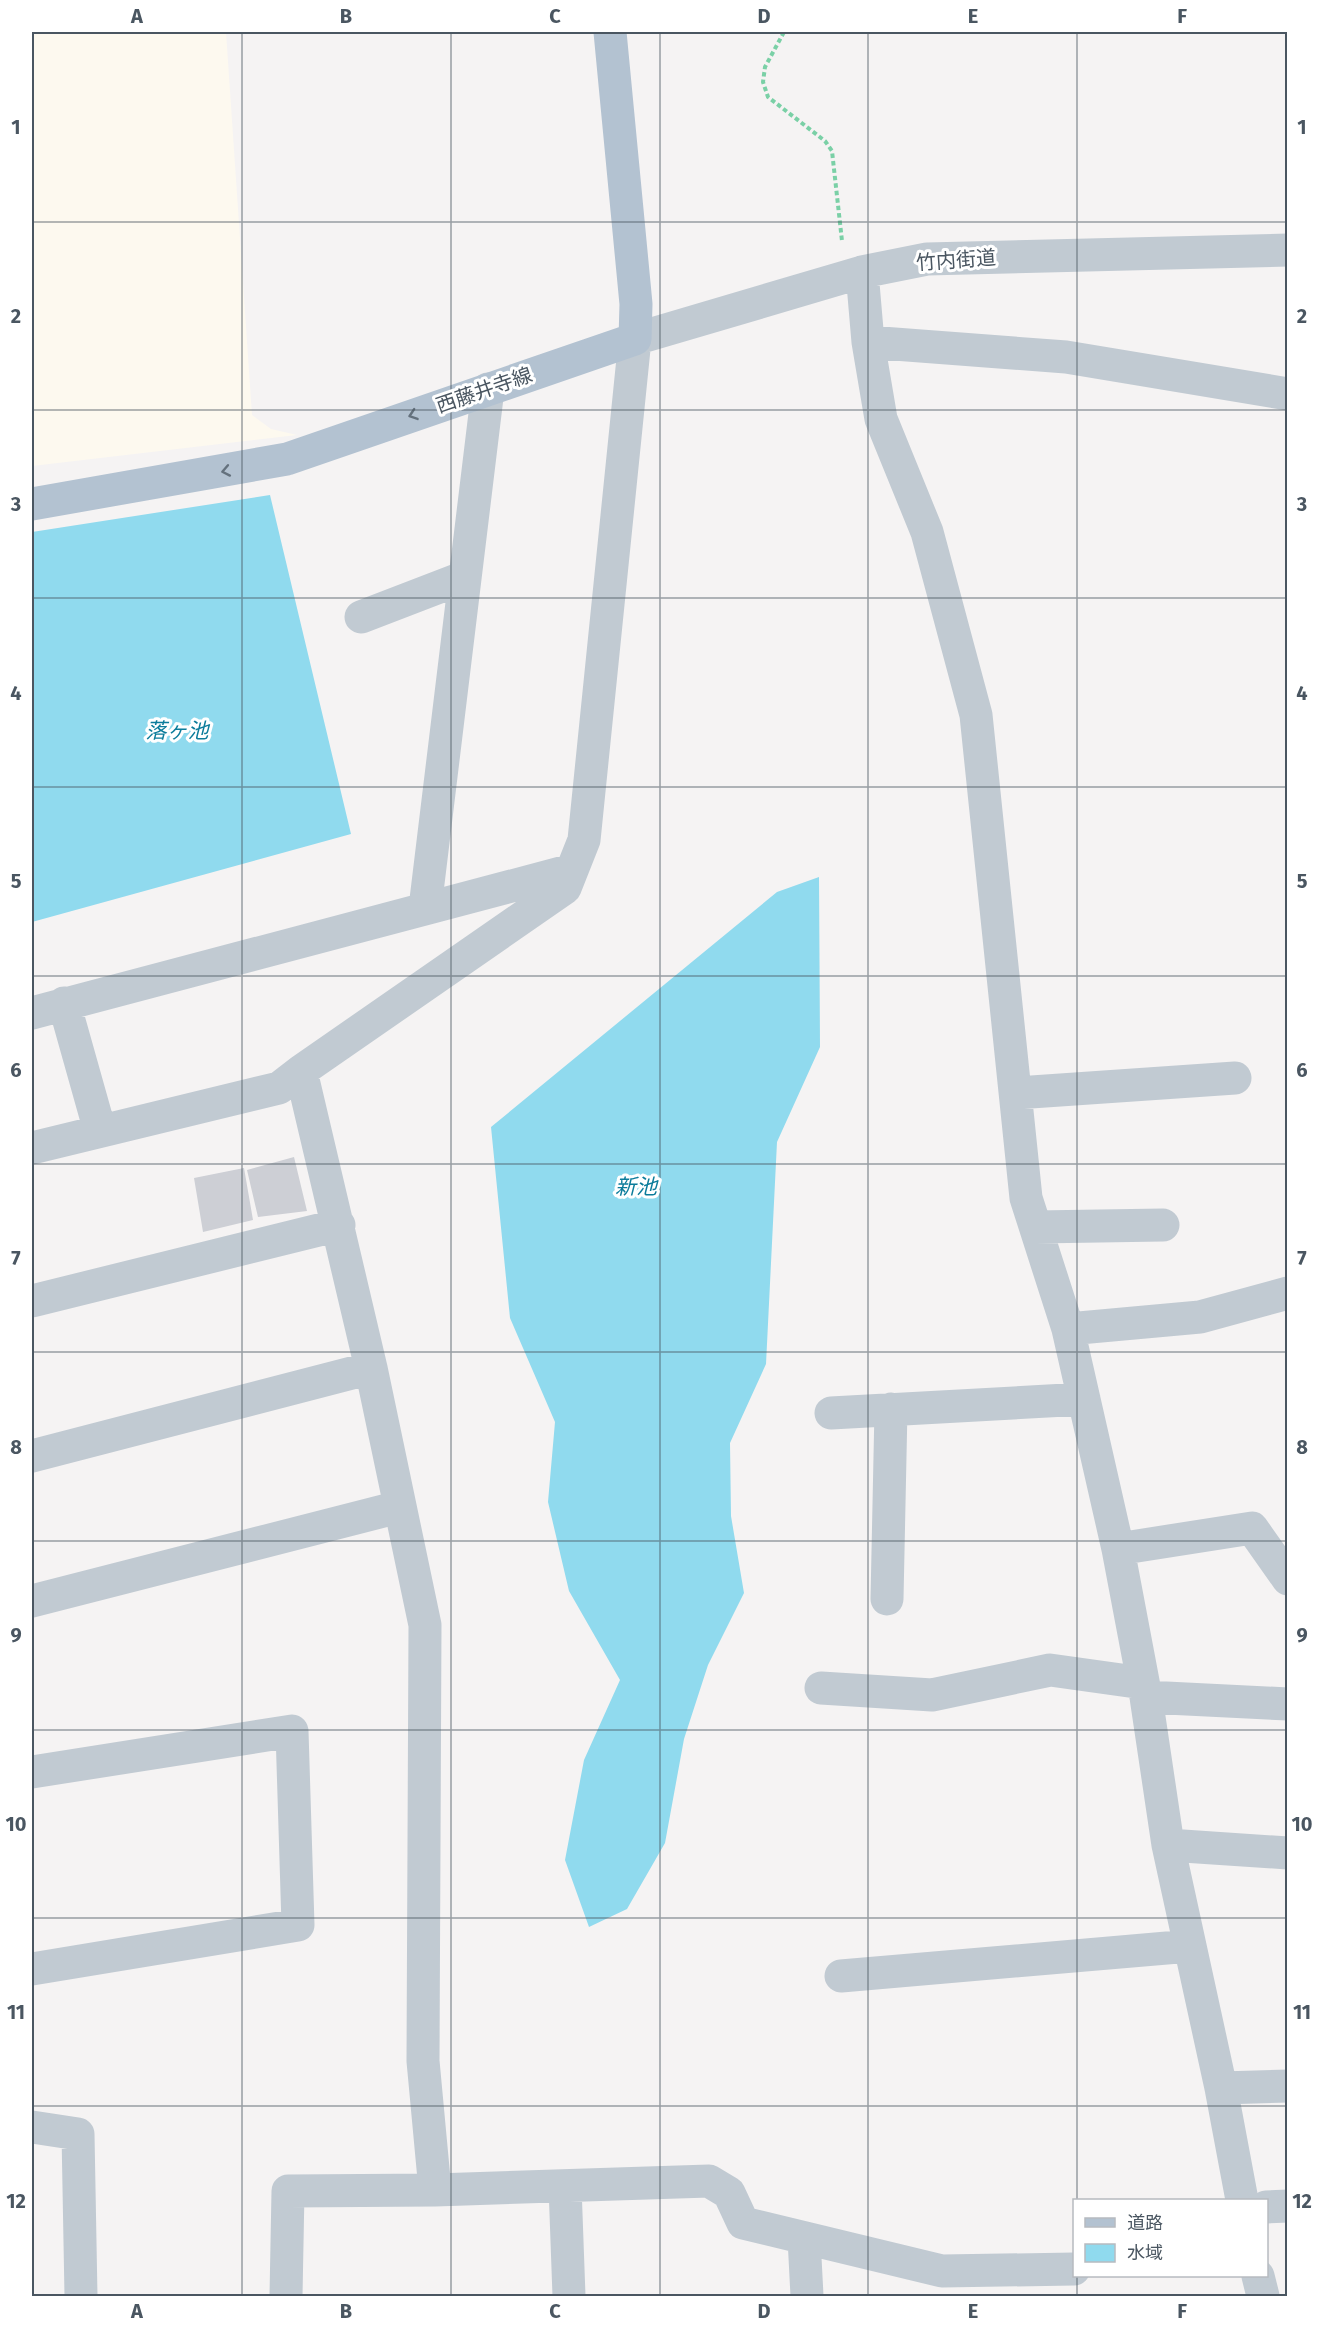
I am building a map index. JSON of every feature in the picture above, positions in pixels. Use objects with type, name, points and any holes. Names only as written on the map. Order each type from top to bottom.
[{"type":"main road","points":[[610,32],[636,304],[635,339]]},
{"type":"main road","name":"西藤井寺線","points":[[32,504],[287,459],[635,339]]},
{"type":"street","name":"竹内街道","points":[[635,339],[854,275],[927,259],[1287,250]]},
{"type":"street","points":[[854,275],[881,419],[927,532],[976,715],[1026,1198],[1068,1329],[1119,1549],[1145,1690],[1168,1845],[1221,2088],[1242,2199]]},
{"type":"street","points":[[32,1148],[279,1088],[565,888],[584,840],[635,339]]},
{"type":"street","points":[[868,342],[1066,357],[1287,394]]},
{"type":"street","points":[[425,909],[488,389]]},
{"type":"street","points":[[361,617],[465,577]]},
{"type":"street","points":[[32,1013],[572,870]]},
{"type":"street","points":[[64,1003],[100,1131]]},
{"type":"street","points":[[301,1071],[372,1368],[425,1624],[423,2061],[435,2190]]},
{"type":"street","points":[[1016,1094],[1235,1078]]},
{"type":"street","points":[[32,1301],[339,1225]]},
{"type":"street","points":[[1036,1227],[1163,1225]]},
{"type":"street","points":[[1068,1329],[1200,1317],[1287,1293]]},
{"type":"street","points":[[32,1456],[372,1368]]},
{"type":"street","points":[[831,1413],[1084,1399]]},
{"type":"street","points":[[887,1599],[891,1409]]},
{"type":"street","points":[[32,1601],[399,1507]]},
{"type":"street","points":[[1119,1549],[1252,1528],[1287,1579]]},
{"type":"street","points":[[821,1688],[932,1695],[1050,1670],[1145,1690],[1287,1704]]},
{"type":"street","points":[[32,1772],[292,1731],[298,1925],[32,1969]]},
{"type":"street","points":[[1168,1845],[1287,1853]]},
{"type":"street","points":[[841,1976],[1190,1946]]},
{"type":"street","points":[[1221,2088],[1287,2086]]},
{"type":"street","points":[[32,2127],[78,2134],[81,2296]]},
{"type":"street","points":[[286,2296],[288,2191],[435,2190],[709,2181],[729,2193],[743,2223],[804,2238],[942,2271],[1037,2284],[1073,2270]]},
{"type":"street","points":[[565,2186],[568,2296]]},
{"type":"street","points":[[1268,2206],[1287,2206]]},
{"type":"street","points":[[804,2238],[807,2296]]},
{"type":"street","points":[[1258,2277],[1263,2296]]},
{"type":"path","points":[[784,32],[765,67],[763,82],[768,97],[825,141],[832,151],[854,275]]},
{"type":"shaded area","points":[[32,32],[226,32],[252,415],[271,429],[297,435],[32,466]]},
{"type":"water","name":"落ヶ池","points":[[270,495],[351,834],[32,922],[32,532]]},
{"type":"water","name":"新池","points":[[819,877],[820,1047],[777,1142],[766,1364],[730,1443],[731,1516],[744,1593],[708,1665],[684,1739],[665,1843],[627,1909],[589,1927],[565,1860],[584,1760],[620,1680],[569,1591],[548,1502],[555,1422],[510,1318],[491,1127],[777,892]]},
{"type":"building","points":[[294,1157],[307,1211],[258,1217],[247,1170]]},
{"type":"building","points":[[244,1168],[253,1220],[203,1232],[194,1178]]}]
